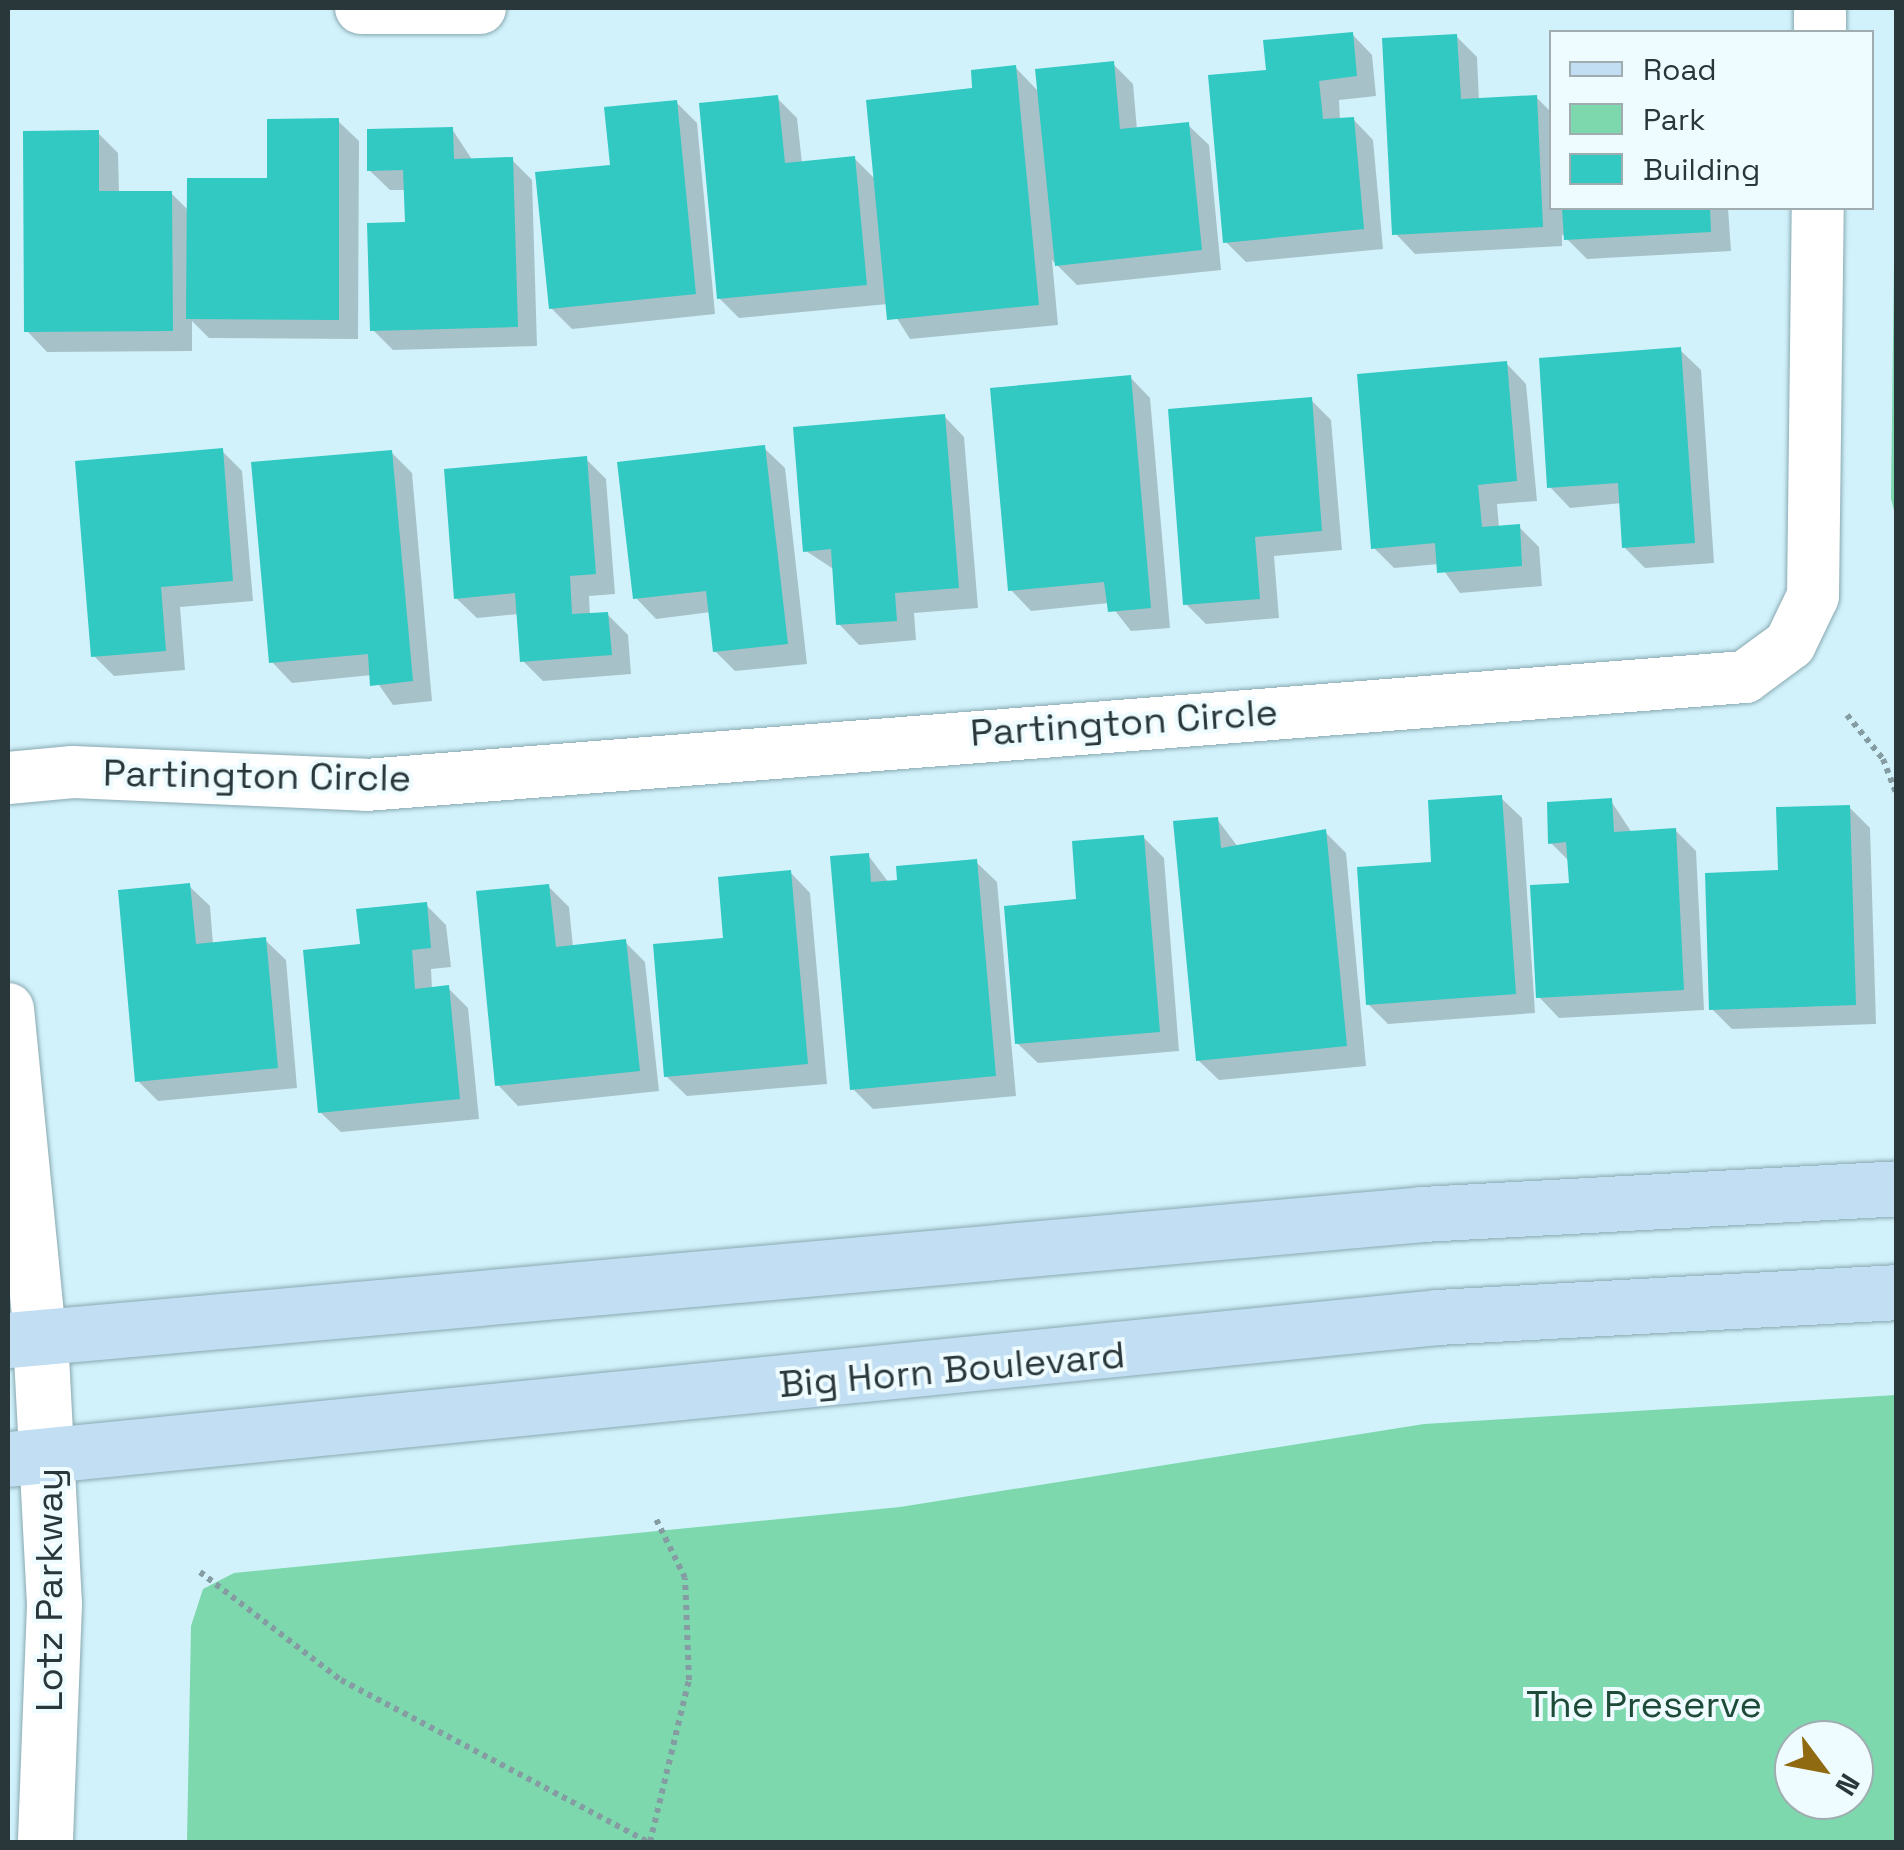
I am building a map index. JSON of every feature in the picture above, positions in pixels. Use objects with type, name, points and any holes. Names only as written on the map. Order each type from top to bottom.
[{"type":"main road","points":[[24,1339],[1422,1214],[1896,1188]]},
{"type":"main road","name":"Big Horn Boulevard","points":[[29,1457],[1436,1317],[1896,1292]]},
{"type":"street","points":[[361,8],[480,8]]},
{"type":"street","name":"Partington Circle","points":[[8,778],[74,772],[366,785],[1746,676],[1790,644],[1813,596],[1818,210]]},
{"type":"street","points":[[8,1009],[24,1339]]},
{"type":"street","name":"Lotz Parkway","points":[[24,1339],[45,1842]]},
{"type":"path","points":[[1847,715],[1883,758],[1896,793]]},
{"type":"path","points":[[200,1572],[342,1680],[649,1842],[689,1680],[685,1578],[656,1519]]},
{"type":"green space","points":[[1896,104],[1896,518],[1891,499]]},
{"type":"green space","name":"The Preserve","points":[[1896,1395],[1896,1842],[187,1842],[191,1626],[203,1589],[234,1573],[900,1507],[1424,1424]]},
{"type":"building","points":[[1353,32],[1357,76],[1319,81],[1323,119],[1354,117],[1364,229],[1223,243],[1208,75],[1266,70],[1263,40]]},
{"type":"building","points":[[1457,34],[1461,99],[1537,95],[1543,227],[1392,235],[1382,38]]},
{"type":"building","points":[[1114,61],[1120,129],[1189,122],[1202,250],[1055,266],[1035,69]]},
{"type":"building","points":[[1016,65],[1039,305],[887,320],[866,100],[972,88],[971,70]]},
{"type":"building","points":[[778,95],[785,163],[855,156],[867,285],[717,299],[699,103]]},
{"type":"building","points":[[677,100],[696,294],[549,309],[535,172],[610,165],[604,107]]},
{"type":"building","points":[[339,118],[339,320],[186,319],[187,178],[267,178],[267,119]]},
{"type":"building","points":[[453,127],[454,159],[513,157],[518,327],[370,331],[367,223],[405,222],[403,170],[367,171],[367,129]]},
{"type":"building","points":[[99,130],[99,191],[172,191],[173,331],[24,332],[23,131]]},
{"type":"building","points":[[1562,210],[1710,210],[1711,232],[1564,240]]},
{"type":"building","points":[[1681,347],[1695,543],[1622,548],[1618,483],[1547,488],[1539,358]]},
{"type":"building","points":[[1507,361],[1517,481],[1478,485],[1482,527],[1520,524],[1522,566],[1437,573],[1435,543],[1371,549],[1357,374]]},
{"type":"building","points":[[1131,375],[1151,608],[1108,612],[1104,582],[1008,591],[990,388]]},
{"type":"building","points":[[1312,397],[1322,531],[1255,537],[1260,599],[1183,605],[1168,409]]},
{"type":"building","points":[[945,414],[959,588],[895,593],[897,621],[836,625],[831,549],[803,552],[793,427]]},
{"type":"building","points":[[765,445],[788,644],[713,652],[706,591],[633,599],[617,462]]},
{"type":"building","points":[[223,448],[233,581],[161,587],[166,651],[91,657],[75,461]]},
{"type":"building","points":[[392,450],[413,681],[370,686],[368,654],[269,663],[251,462]]},
{"type":"building","points":[[587,456],[596,574],[570,576],[572,614],[608,612],[612,655],[520,662],[515,593],[454,599],[444,469]]},
{"type":"building","points":[[1502,795],[1516,994],[1366,1005],[1357,867],[1431,862],[1428,800]]},
{"type":"building","points":[[1612,798],[1614,832],[1676,828],[1684,990],[1536,998],[1530,885],[1569,883],[1566,842],[1548,844],[1547,802]]},
{"type":"building","points":[[1850,805],[1856,1005],[1709,1010],[1705,873],[1778,870],[1776,807]]},
{"type":"building","points":[[1218,817],[1221,848],[1326,829],[1347,1046],[1196,1061],[1173,821]]},
{"type":"building","points":[[1144,835],[1160,1032],[1015,1044],[1004,906],[1076,899],[1072,841]]},
{"type":"building","points":[[869,853],[871,882],[897,880],[896,866],[977,859],[996,1076],[850,1090],[830,856]]},
{"type":"building","points":[[791,870],[808,1064],[664,1077],[653,944],[723,938],[718,877]]},
{"type":"building","points":[[190,883],[196,944],[266,937],[278,1068],[135,1082],[118,890]]},
{"type":"building","points":[[549,884],[556,947],[626,939],[640,1071],[495,1086],[476,891]]},
{"type":"building","points":[[427,902],[431,948],[412,950],[415,989],[449,985],[460,1099],[318,1113],[303,950],[360,944],[356,909]]}]
